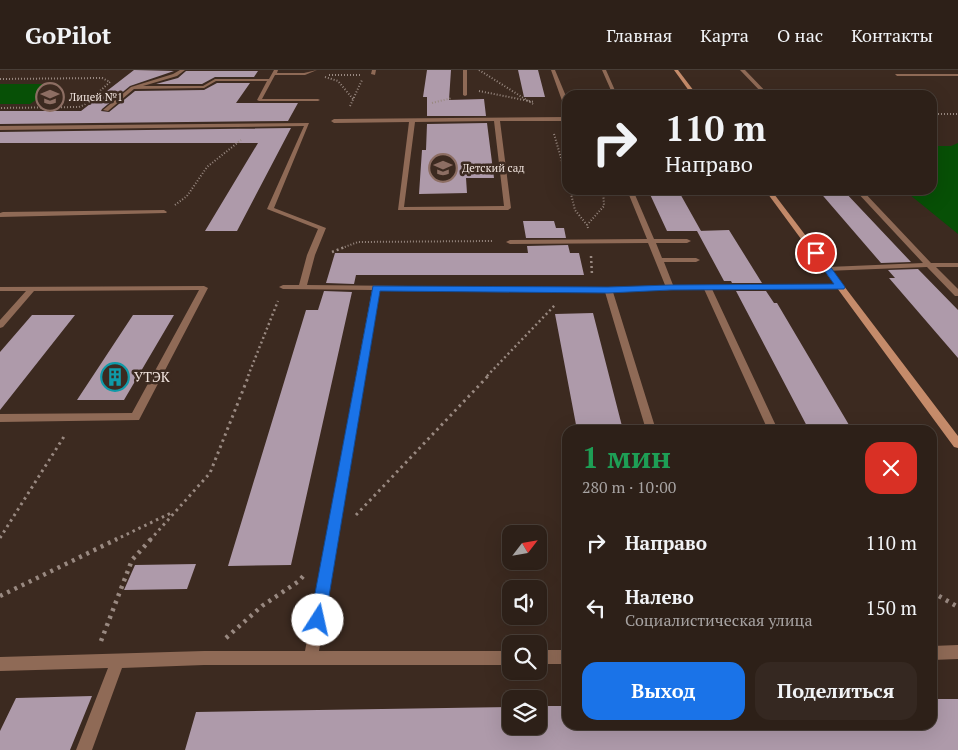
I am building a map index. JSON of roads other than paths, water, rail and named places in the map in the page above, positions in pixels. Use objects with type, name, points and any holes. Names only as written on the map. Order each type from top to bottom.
[{"type":"main road","points":[[676,70],[691,90]]},
{"type":"main road","points":[[772,195],[958,444]]},
{"type":"lane","points":[[106,110],[133,88],[183,70]]},
{"type":"lane","points":[[133,88],[204,87],[215,80],[305,74],[315,70]]},
{"type":"lane","points":[[465,70],[465,95]]},
{"type":"lane","points":[[553,70],[562,93]]},
{"type":"lane","points":[[604,70],[613,90]]},
{"type":"lane","points":[[742,70],[762,90]]},
{"type":"lane","points":[[273,75],[258,100],[318,100]]},
{"type":"lane","points":[[897,75],[958,75]]},
{"type":"lane","points":[[334,121],[562,119]]},
{"type":"lane","points":[[412,121],[400,209],[508,208],[497,120]]},
{"type":"lane","points":[[0,128],[307,124],[270,208],[322,228],[303,286]]},
{"type":"lane","points":[[632,195],[670,287]]},
{"type":"lane","points":[[863,195],[958,294]]},
{"type":"lane","points":[[0,215],[164,212]]},
{"type":"lane","points":[[510,242],[686,241]]},
{"type":"lane","points":[[659,260],[696,260]]},
{"type":"lane","points":[[828,269],[958,265]]},
{"type":"lane","points":[[283,287],[608,290],[670,287],[841,287]]},
{"type":"lane","points":[[707,287],[771,425]]},
{"type":"lane","points":[[0,289],[204,288],[135,417],[0,418]]},
{"type":"lane","points":[[311,659],[376,288]]},
{"type":"lane","points":[[0,325],[32,289]]},
{"type":"lane","points":[[608,290],[649,425]]},
{"type":"lane","points":[[937,653],[958,652]]},
{"type":"lane","points":[[547,657],[562,657]]},
{"type":"lane","points":[[0,664],[204,658],[502,658]]},
{"type":"lane","points":[[84,750],[118,661]]},
{"type":"place","name":"Лицей №1","points":[[50,97]]},
{"type":"place","name":"Детский сад","points":[[443,168]]},
{"type":"place","name":"УТЭК","points":[[115,377]]}]
